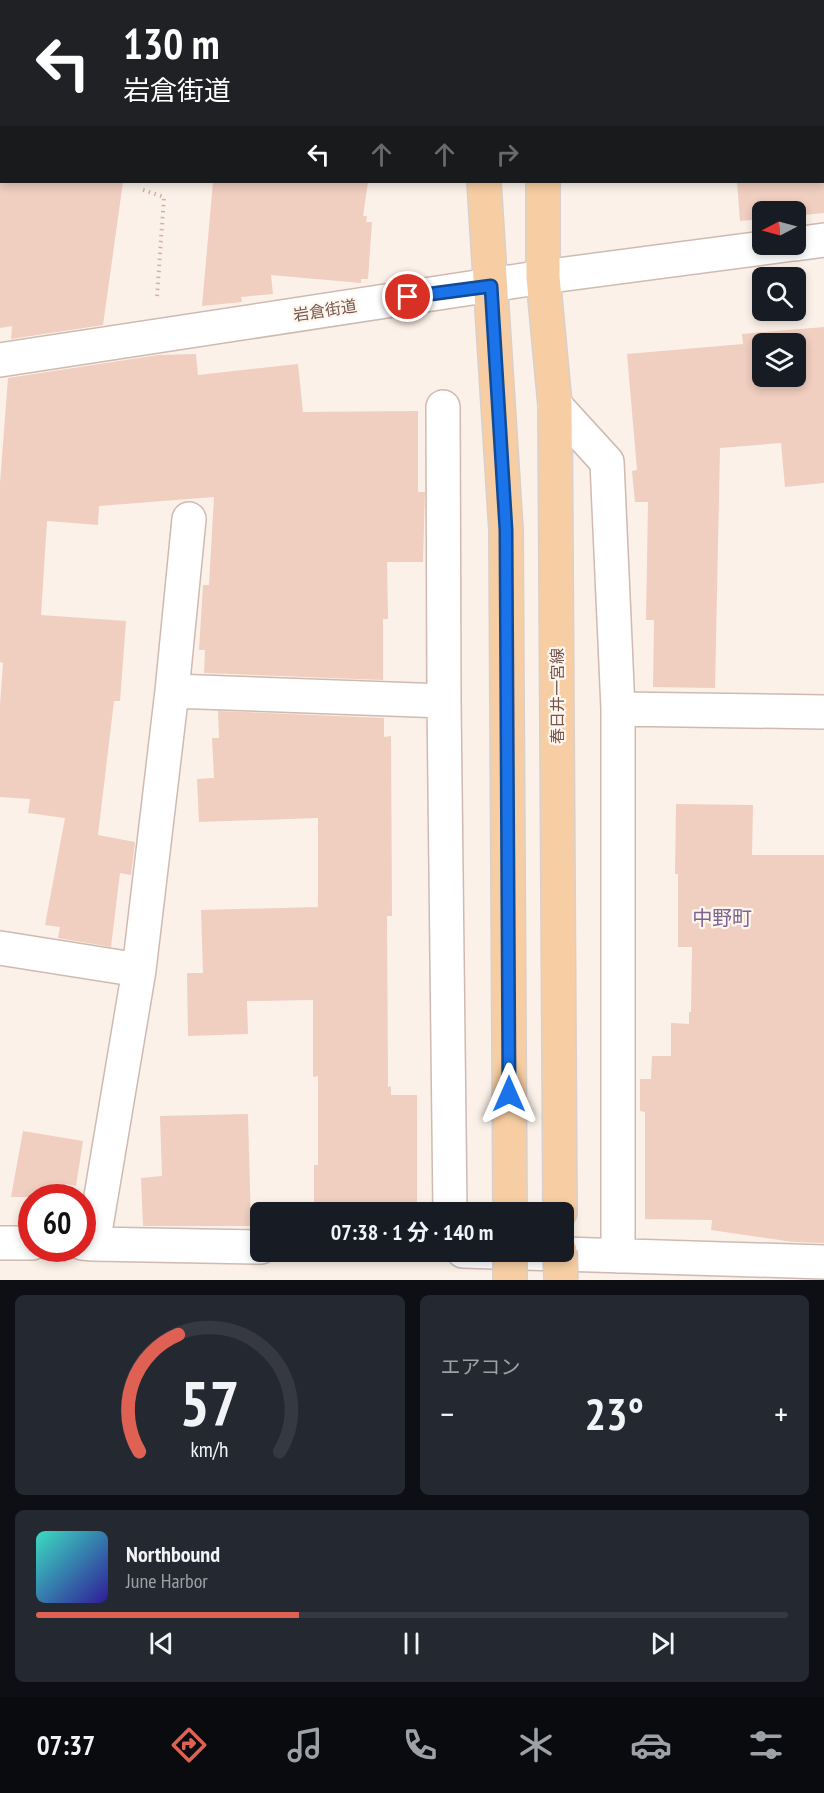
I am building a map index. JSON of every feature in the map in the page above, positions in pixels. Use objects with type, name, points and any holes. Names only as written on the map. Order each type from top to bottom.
[{"type":"main road","points":[[484,183],[506,530],[510,1202]]},
{"type":"main road","name":"春日井一宮線","points":[[543,183],[543,277],[555,405],[560,1202]]},
{"type":"main road","points":[[510,1262],[510,1280]]},
{"type":"main road","points":[[560,1262],[561,1280]]},
{"type":"street","name":"岩倉街道","points":[[806,242],[824,240]]},
{"type":"street","name":"岩倉街道","points":[[0,360],[543,277],[752,250]]},
{"type":"street","points":[[555,405],[607,462],[618,709],[618,1256]]},
{"type":"street","points":[[443,407],[450,1202]]},
{"type":"street","points":[[96,1201],[139,970],[172,691],[189,519]]},
{"type":"street","points":[[172,691],[444,701]]},
{"type":"street","points":[[618,709],[824,712]]},
{"type":"street","points":[[0,948],[139,970]]},
{"type":"street","points":[[0,1243],[18,1243]]},
{"type":"street","points":[[96,1244],[250,1247]]},
{"type":"street","points":[[574,1255],[824,1262]]},
{"type":"path","points":[[143,190],[164,197],[154,336]]},
{"type":"building","points":[[0,183],[123,183],[103,325],[11,339],[12,326],[0,328]]},
{"type":"building","points":[[213,183],[368,183],[363,216],[367,216],[366,222],[372,222],[368,279],[361,279],[361,283],[271,275],[273,294],[241,297],[242,302],[202,306]]},
{"type":"building","points":[[737,183],[824,183],[824,213],[806,215],[806,201],[752,201],[752,220],[740,221]]},
{"type":"building","points":[[824,327],[824,483],[785,487],[781,443],[720,448],[715,688],[653,687],[654,620],[646,620],[648,502],[635,502],[632,471],[637,470],[627,354],[743,344],[742,334],[752,333],[752,387],[806,387],[806,333],[754,333]]},
{"type":"building","points":[[196,354],[198,375],[298,364],[303,412],[418,411],[418,492],[425,492],[423,562],[387,562],[388,619],[383,619],[383,680],[204,673],[205,650],[199,650],[203,585],[209,585],[214,497],[99,506],[98,525],[47,521],[41,615],[126,621],[120,701],[114,701],[98,835],[135,842],[131,875],[120,873],[111,947],[58,938],[60,927],[45,925],[65,818],[28,813],[30,799],[0,797],[0,705],[3,663],[0,662],[0,483],[8,378],[158,355]]},
{"type":"building","points":[[218,711],[384,718],[384,737],[391,736],[392,916],[387,916],[388,1087],[391,1086],[391,1095],[417,1095],[417,1202],[314,1202],[314,1165],[318,1165],[318,1076],[313,1077],[313,1000],[247,1001],[248,1034],[188,1036],[187,973],[203,973],[201,910],[318,907],[318,818],[199,822],[197,779],[214,778],[212,738],[219,738]]},
{"type":"building","points":[[676,804],[753,805],[752,855],[824,855],[824,1243],[793,1242],[711,1230],[712,1220],[645,1219],[645,1112],[640,1111],[640,1079],[651,1079],[652,1056],[671,1056],[671,1023],[689,1024],[689,1012],[691,1012],[692,947],[678,947],[678,874],[675,874]]},
{"type":"building","points":[[248,1114],[250,1226],[143,1226],[141,1178],[162,1176],[160,1116]]},
{"type":"building","points":[[23,1131],[83,1141],[76,1184],[18,1184],[18,1197],[11,1197]]},
{"type":"district","name":"中野町","points":[[722,918]]},
{"type":"route","points":[[408,297],[491,286],[506,530],[509,1094]]}]
